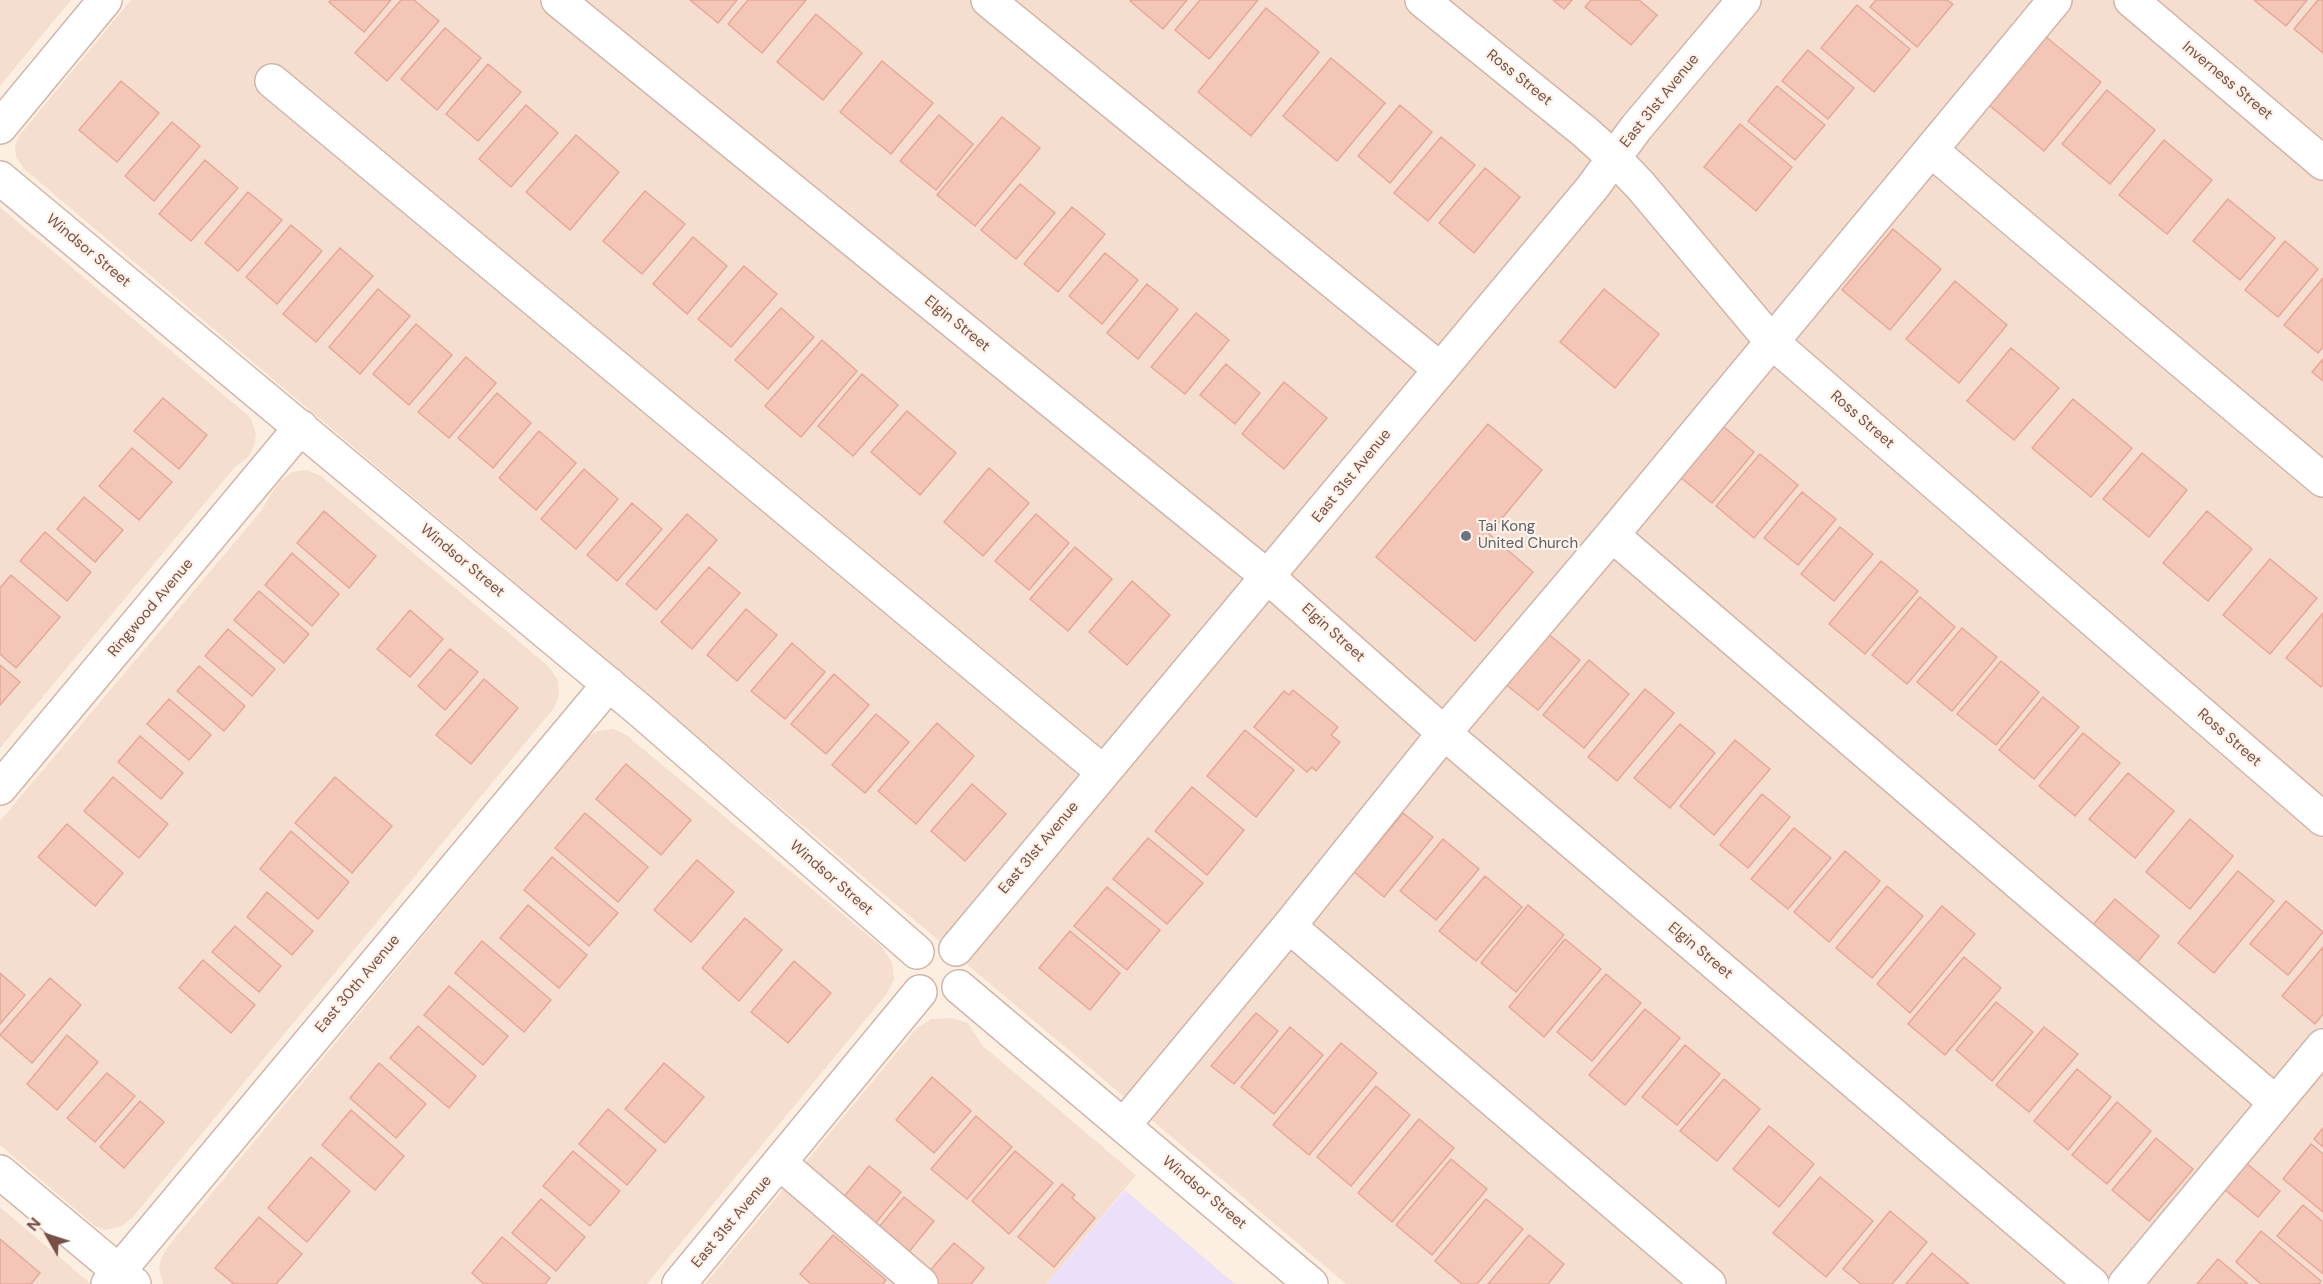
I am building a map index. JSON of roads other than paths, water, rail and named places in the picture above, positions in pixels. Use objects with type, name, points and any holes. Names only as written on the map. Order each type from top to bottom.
[{"type":"street","points":[[0,127],[105,0]]},
{"type":"street","name":"Elgin Street","points":[[558,0],[1268,577],[1444,733],[2092,1284]]},
{"type":"street","points":[[988,0],[1440,369]]},
{"type":"street","name":"Ross Street","points":[[1422,0],[1614,158],[1645,191],[1772,342],[2323,819]]},
{"type":"street","name":"East 31st Avenue","points":[[956,949],[1592,188],[1636,128],[1744,0]]},
{"type":"street","points":[[1124,1125],[1289,926],[1444,733],[1612,535],[2055,0]]},
{"type":"street","name":"Inverness Street","points":[[2131,0],[2323,163]]},
{"type":"street","points":[[272,81],[1103,771]]},
{"type":"street","points":[[0,150],[0,159]]},
{"type":"street","points":[[1932,151],[2323,480]]},
{"type":"street","name":"Windsor Street","points":[[0,178],[609,684],[917,952]]},
{"type":"street","name":"Ringwood Avenue","points":[[0,788],[301,427]]},
{"type":"street","points":[[1612,535],[2275,1102]]},
{"type":"street","name":"East 30th Avenue","points":[[120,1280],[609,684]]},
{"type":"street","points":[[1289,926],[1709,1284]]},
{"type":"street","points":[[936,943],[946,944],[956,949],[962,957],[965,968],[964,978],[959,987],[951,994],[941,997],[930,997],[920,992],[910,973],[911,962],[917,952],[925,945],[936,943]]},
{"type":"street","name":"Windsor Street","points":[[959,987],[1311,1284]]},
{"type":"street","name":"East 31st Avenue","points":[[679,1284],[920,992]]},
{"type":"street","points":[[2125,1284],[2323,1046]]},
{"type":"street","points":[[780,1163],[921,1284]]},
{"type":"street","points":[[0,1172],[120,1280]]},
{"type":"place","name":"Tai Kong United Church","points":[[1466,536]]}]
